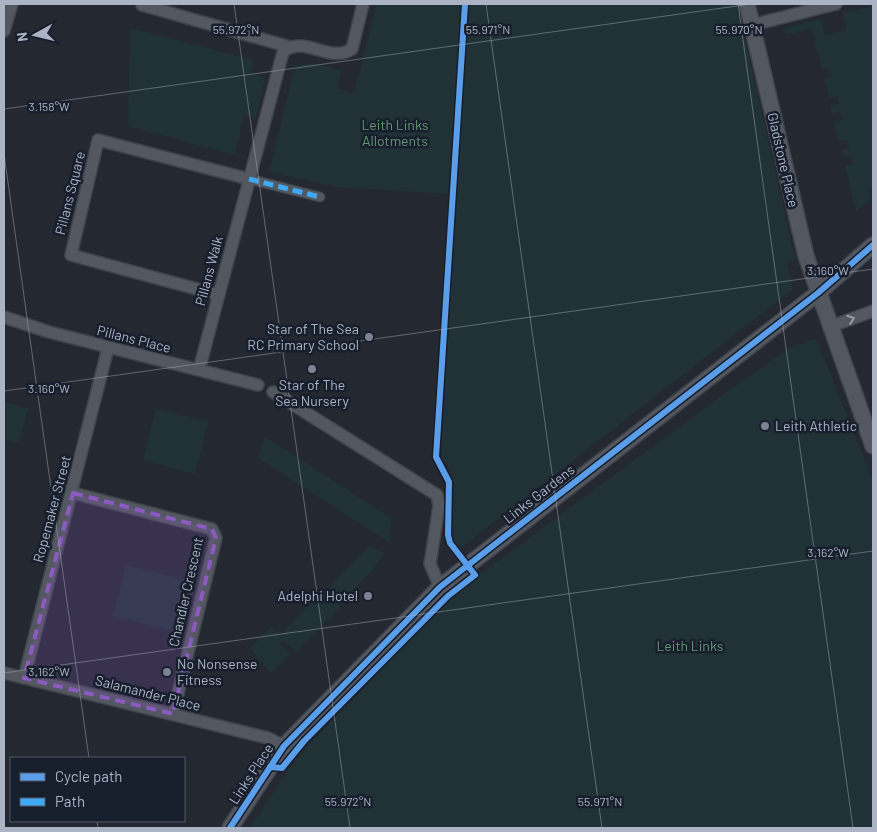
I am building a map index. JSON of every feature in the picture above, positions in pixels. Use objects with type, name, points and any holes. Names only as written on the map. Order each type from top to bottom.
[{"type":"street","points":[[4,31],[12,4]]},
{"type":"street","points":[[142,5],[290,46],[300,45],[338,54],[346,53],[352,49],[363,4]]},
{"type":"street","name":"Gladstone Place","points":[[747,4],[801,238],[818,293],[873,446]]},
{"type":"street","points":[[752,25],[836,4]]},
{"type":"street","name":"Pillans Walk","points":[[199,370],[283,52],[290,46]]},
{"type":"street","name":"Pillans Square","points":[[218,295],[71,255],[98,140],[249,179]]},
{"type":"street","points":[[249,179],[320,196]]},
{"type":"street","name":"Links Gardens","points":[[294,734],[440,587],[818,293],[873,246]]},
{"type":"street","points":[[830,327],[873,310]]},
{"type":"street","name":"Pillans Place","points":[[4,317],[49,332],[108,348],[258,385]]},
{"type":"street","name":"Ropemaker Street","points":[[24,678],[108,348]]},
{"type":"street","points":[[273,392],[437,495],[438,506],[430,564],[440,587]]},
{"type":"street","name":"Chandler Crescent","points":[[72,493],[212,529],[216,538],[173,714]]},
{"type":"street","name":"Salamander Place","points":[[4,673],[268,738],[284,746]]},
{"type":"street","name":"Links Place","points":[[230,828],[270,766],[294,734]]},
{"type":"highlighted area","points":[[73,493],[212,529],[216,538],[173,714],[24,678]]},
{"type":"green space","name":"Leith Links Allotments","points":[[377,4],[461,4],[449,194],[338,187],[269,172],[293,74],[297,67],[310,63],[341,70],[337,89],[354,93]]},
{"type":"green space","points":[[468,4],[737,4],[795,259],[787,261],[793,289],[463,546],[458,546],[454,543],[452,529],[454,487],[451,470],[442,457],[442,440]]},
{"type":"green space","points":[[873,6],[873,186],[869,189],[871,200],[856,211],[845,166],[853,164],[850,155],[843,157],[841,150],[849,148],[847,140],[839,142],[834,122],[843,120],[841,112],[832,114],[830,106],[839,104],[837,96],[829,98],[824,78],[832,77],[830,68],[822,70],[812,28],[786,35],[784,28],[821,19],[825,35],[847,30],[843,13]]},
{"type":"green space","points":[[130,28],[253,60],[250,74],[265,78],[256,119],[244,115],[235,155],[128,126]]},
{"type":"green space","name":"Leith Links","points":[[816,338],[873,481],[873,828],[250,828],[288,770],[306,748],[444,605],[476,577],[788,349]]},
{"type":"green space","points":[[4,402],[28,408],[19,443],[4,440]]},
{"type":"green space","points":[[156,409],[208,422],[195,474],[143,460]]},
{"type":"green space","points":[[264,436],[391,518],[390,543],[258,458]]},
{"type":"green space","points":[[370,545],[385,554],[374,565],[376,567],[351,592],[349,590],[343,596],[345,598],[338,605],[340,607],[296,651],[283,640],[279,644],[291,654],[271,673],[250,648],[271,627],[280,635],[323,591],[326,593],[333,586],[331,584]]},
{"type":"green space","points":[[126,565],[189,581],[176,632],[113,616]]},
{"type":"marked path","points":[[249,179],[320,197]]},
{"type":"cycle path","points":[[270,767],[282,768],[304,741],[448,596],[475,575],[450,543],[448,535],[449,482],[436,457],[465,4]]},
{"type":"cycle path","points":[[230,828],[284,746],[440,587],[818,293],[873,245]]},
{"type":"place","name":"Star of The Sea RC Primary School","points":[[369,337]]},
{"type":"place","name":"Star of The Sea Nursery","points":[[312,369]]},
{"type":"place","name":"Leith Athletic","points":[[765,426]]},
{"type":"place","name":"Adelphi Hotel","points":[[368,596]]},
{"type":"place","name":"No Nonsense Fitness","points":[[167,672]]}]
